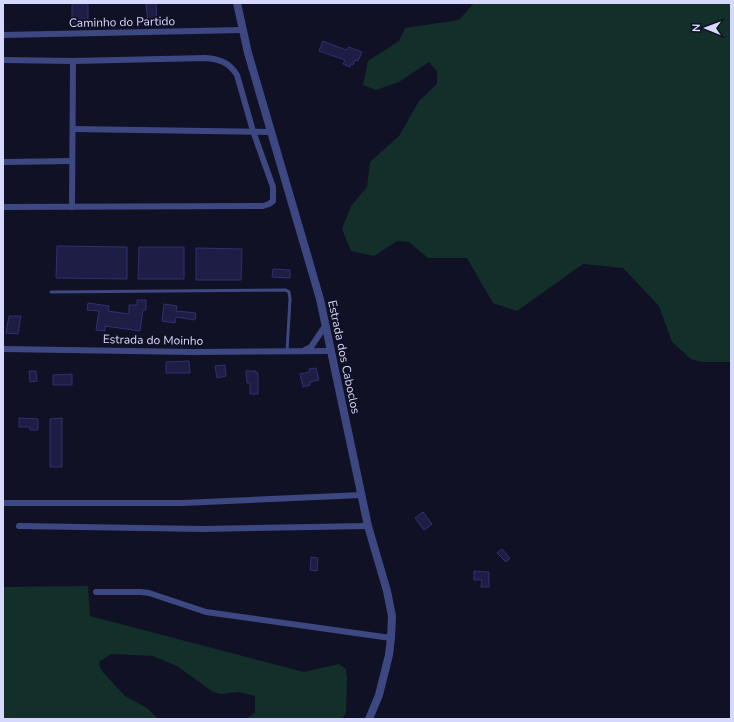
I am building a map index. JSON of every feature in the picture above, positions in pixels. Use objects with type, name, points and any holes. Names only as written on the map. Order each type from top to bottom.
[{"type":"street","name":"Estrada dos Caboclos","points":[[237,3],[242,30],[320,299],[368,526],[387,591],[392,616],[389,655],[379,695],[370,719]]},
{"type":"street","name":"Caminho do Partido","points":[[3,35],[242,30]]},
{"type":"street","points":[[3,60],[73,61],[210,58],[225,61],[233,68],[237,75],[253,131],[273,187],[273,201],[263,206],[3,207]]},
{"type":"street","points":[[72,207],[73,61]]},
{"type":"street","points":[[73,129],[272,132]]},
{"type":"street","points":[[3,162],[72,161]]},
{"type":"street","points":[[303,351],[311,347],[323,329],[326,328]]},
{"type":"street","name":"Estrada do Moinho","points":[[3,349],[193,352],[330,351]]},
{"type":"street","points":[[3,503],[182,503],[362,495]]},
{"type":"street","points":[[19,526],[202,529],[368,526]]},
{"type":"street","points":[[96,592],[145,593],[206,612],[391,638]]},
{"type":"lane","points":[[51,292],[286,290],[289,292],[290,299],[287,351]]},
{"type":"green space","points":[[474,3],[731,3],[731,362],[702,362],[691,359],[672,342],[659,306],[623,268],[583,264],[517,311],[493,303],[467,258],[428,258],[409,242],[397,241],[374,256],[351,251],[342,229],[351,206],[367,187],[370,162],[399,136],[419,101],[437,84],[437,71],[429,62],[399,82],[376,90],[363,85],[368,61],[399,41],[405,28],[459,20]]},
{"type":"green space","points":[[88,586],[90,616],[304,672],[339,664],[346,669],[346,713],[342,719],[241,719],[247,718],[255,713],[255,696],[239,692],[221,694],[213,692],[177,666],[153,656],[111,654],[99,662],[101,670],[125,696],[147,708],[158,719],[3,719],[3,587]]},
{"type":"building","points":[[72,3],[88,3],[88,23],[72,23]]},
{"type":"building","points":[[156,3],[157,22],[148,22],[146,4]]},
{"type":"building","points":[[323,41],[346,50],[349,47],[362,52],[358,61],[355,60],[353,65],[351,64],[350,67],[343,64],[345,60],[319,51]]},
{"type":"building","points":[[57,246],[127,247],[127,279],[56,278]]},
{"type":"building","points":[[139,247],[184,247],[184,279],[138,279]]},
{"type":"building","points":[[196,248],[242,249],[241,280],[196,280]]},
{"type":"building","points":[[273,269],[290,270],[290,278],[272,277]]},
{"type":"building","points":[[137,300],[146,300],[146,310],[143,310],[140,331],[105,326],[105,331],[96,330],[99,311],[87,310],[88,303],[109,306],[108,311],[129,314],[129,305],[137,305]]},
{"type":"building","points":[[164,304],[177,306],[176,311],[196,313],[195,320],[176,317],[175,323],[162,321]]},
{"type":"building","points":[[9,316],[21,316],[18,334],[6,333]]},
{"type":"building","points":[[189,361],[190,373],[166,373],[166,362]]},
{"type":"building","points":[[225,365],[226,376],[217,378],[215,366]]},
{"type":"building","points":[[316,368],[319,380],[310,382],[310,385],[303,387],[300,374],[310,372],[309,369]]},
{"type":"building","points":[[29,371],[36,371],[37,381],[30,382]]},
{"type":"building","points":[[246,371],[256,371],[256,373],[258,373],[258,394],[250,394],[250,383],[247,383]]},
{"type":"building","points":[[72,374],[72,385],[53,385],[53,375]]},
{"type":"building","points":[[19,418],[38,419],[38,430],[30,430],[30,427],[19,427]]},
{"type":"building","points":[[62,418],[62,467],[50,467],[50,419]]},
{"type":"building","points":[[423,512],[432,524],[424,530],[415,518]]},
{"type":"building","points":[[502,549],[510,558],[506,562],[497,553]]},
{"type":"building","points":[[311,557],[318,558],[317,571],[310,570]]},
{"type":"building","points":[[474,571],[489,572],[489,587],[481,587],[482,580],[474,580]]}]
